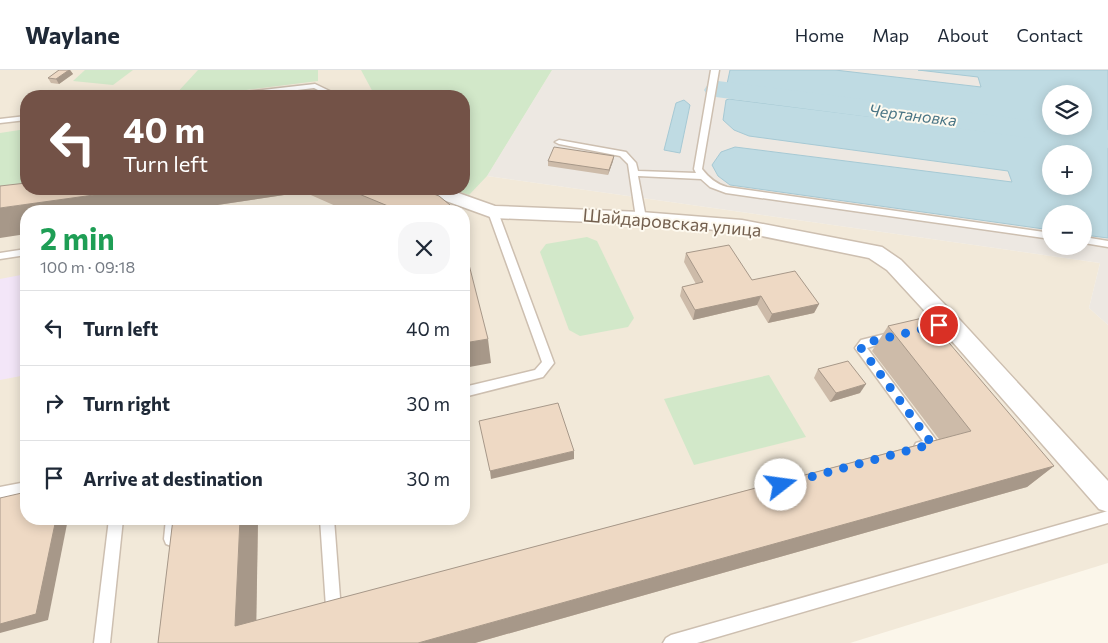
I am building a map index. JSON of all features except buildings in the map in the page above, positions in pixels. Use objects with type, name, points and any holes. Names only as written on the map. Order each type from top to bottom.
[{"type":"street","name":"Шайдаровская улица","points":[[447,195],[494,212],[641,218],[742,226],[875,252],[894,265],[952,326],[1108,500]]},
{"type":"lane","points":[[715,70],[698,168],[702,176],[713,186],[726,190],[1042,235]]},
{"type":"lane","points":[[281,90],[315,86],[323,90]]},
{"type":"lane","points":[[0,121],[20,119]]},
{"type":"lane","points":[[559,142],[622,154],[632,163],[641,218]]},
{"type":"lane","points":[[633,173],[702,176]]},
{"type":"lane","points":[[470,391],[538,374],[548,363],[494,212]]},
{"type":"lane","points":[[1092,241],[1108,244]]},
{"type":"lane","points":[[0,256],[20,253]]},
{"type":"lane","points":[[930,328],[952,326]]},
{"type":"lane","points":[[902,334],[865,343],[861,348],[932,444],[903,452]]},
{"type":"lane","points":[[0,493],[20,489]]},
{"type":"lane","points":[[670,643],[1108,517]]},
{"type":"lane","points":[[102,643],[115,525]]},
{"type":"lane","points":[[170,549],[172,525]]},
{"type":"lane","points":[[327,525],[333,607],[352,602]]},
{"type":"shaded area","points":[[0,70],[552,70],[487,176],[1100,263],[1089,308],[1108,325],[1108,563],[850,643],[0,643]]},
{"type":"shaded area","points":[[552,70],[1108,70],[1108,325],[1089,308],[1100,263],[1044,255],[1092,255],[1092,205],[1042,205],[1042,255],[487,176]]},
{"type":"shaded area","points":[[20,275],[20,376],[0,380],[0,279]]},
{"type":"green space","points":[[85,70],[133,70],[113,85],[73,81]]},
{"type":"green space","points":[[198,70],[318,70],[318,81],[246,90],[180,90]]},
{"type":"green space","points":[[361,70],[552,70],[487,176],[470,194],[470,90],[372,90]]},
{"type":"green space","points":[[20,130],[20,189],[0,191],[0,133]]},
{"type":"green space","points":[[587,237],[597,241],[634,318],[628,327],[580,336],[569,330],[540,252],[546,244]]},
{"type":"green space","points":[[769,375],[806,437],[694,465],[664,399]]},
{"type":"water","points":[[730,70],[835,70],[981,87],[978,77],[918,70],[1108,70],[1108,133],[1092,131],[1092,85],[1042,85],[1042,125],[728,86]]},
{"type":"water","points":[[729,99],[1108,146],[1108,238],[1092,236],[1092,205],[1042,205],[1042,229],[730,185],[718,176],[712,165],[721,152],[735,147],[1012,182],[1008,171],[749,136],[734,130],[723,120],[726,100]]},
{"type":"water","points":[[684,100],[690,105],[680,153],[664,150],[676,103]]},
{"type":"waterway","name":"Чертановка","points":[[718,90],[1108,139]]},
{"type":"route","points":[[781,485],[932,444],[861,348],[865,343],[939,325]]}]
